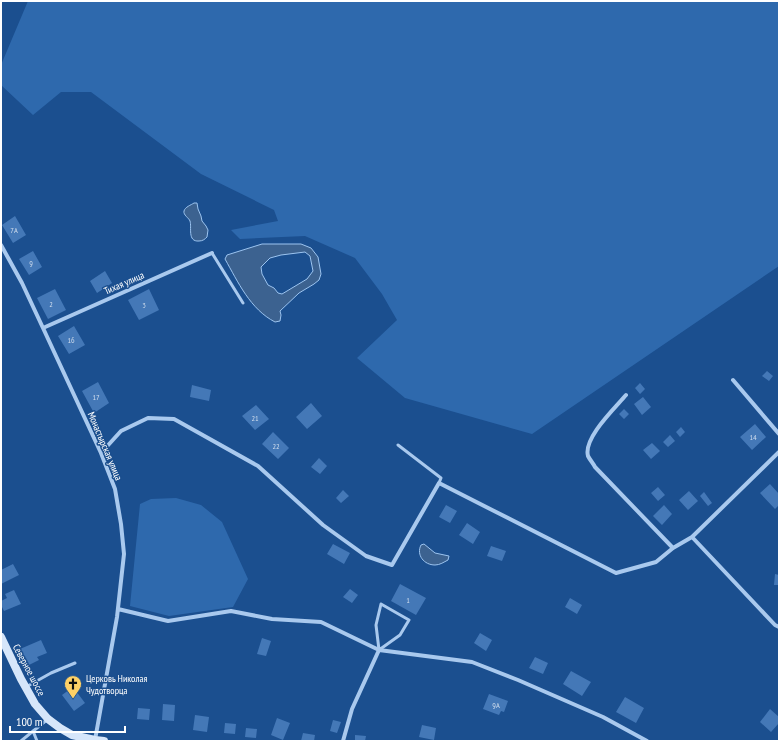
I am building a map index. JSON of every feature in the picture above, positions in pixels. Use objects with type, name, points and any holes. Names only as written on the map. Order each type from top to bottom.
[{"type":"main road","name":"Северное шоссе","points":[[1,637],[35,704],[48,719],[72,735],[104,741]]},
{"type":"street","name":"Монастырская улица","points":[[1,244],[22,283],[43,328],[101,453],[115,489],[124,554],[118,609],[95,740]]},
{"type":"street","name":"Тихая улица","points":[[43,328],[212,253]]},
{"type":"street","points":[[733,380],[779,434]]},
{"type":"street","points":[[626,395],[595,431],[588,445],[588,456],[594,467],[673,548]]},
{"type":"street","points":[[101,453],[120,431],[148,418],[174,419],[258,466],[323,524],[366,556],[392,565],[439,483],[616,573],[656,562],[673,548],[692,537],[779,452]]},
{"type":"street","points":[[692,537],[775,625],[779,627]]},
{"type":"street","points":[[118,609],[168,621],[231,611],[272,618],[321,622],[379,650],[472,662],[518,680],[603,717],[647,741]]},
{"type":"street","points":[[343,741],[352,709],[379,650]]},
{"type":"lane","points":[[212,253],[243,303]]},
{"type":"lane","points":[[398,445],[441,478],[439,483]]},
{"type":"lane","points":[[381,604],[409,620],[400,635],[379,650],[376,625],[381,604]]},
{"type":"lane","points":[[26,687],[51,673],[76,664]]},
{"type":"lane","points":[[21,741],[48,719]]},
{"type":"lane","points":[[33,731],[37,741]]},
{"type":"shaded area","points":[[28,1],[779,1],[779,266],[532,434],[405,398],[357,358],[397,320],[382,294],[355,258],[305,236],[240,239],[231,230],[278,221],[274,210],[201,174],[91,92],[61,92],[33,115],[1,85],[1,65]]},
{"type":"shaded area","points":[[197,203],[202,221],[208,230],[207,237],[200,241],[195,241],[191,237],[190,221],[184,212],[188,206]]},
{"type":"shaded area","points":[[262,244],[301,244],[311,248],[318,257],[321,274],[319,280],[299,293],[280,311],[280,321],[275,322],[258,310],[240,286],[225,259],[227,255]],"holes":[[[305,252],[310,256],[313,271],[307,279],[282,294],[278,293],[274,288],[268,285],[262,274],[261,267],[270,258]]]},
{"type":"shaded area","points":[[176,498],[201,505],[222,522],[248,579],[233,607],[169,616],[130,606],[140,504],[151,499]]},
{"type":"shaded area","points":[[424,544],[435,553],[449,556],[448,560],[435,565],[431,565],[424,561],[420,556],[420,549],[421,545]]},
{"type":"building","points":[[15,216],[26,235],[13,243],[2,225]]},
{"type":"building","points":[[33,251],[42,267],[29,275],[19,259]]},
{"type":"building","points":[[105,271],[112,283],[97,293],[90,281]]},
{"type":"building","points":[[55,289],[66,310],[48,319],[37,298]]},
{"type":"building","points":[[149,289],[159,310],[139,320],[128,300]]},
{"type":"building","points":[[74,326],[85,345],[69,354],[58,336]]},
{"type":"building","points":[[767,371],[773,376],[769,381],[762,376]]},
{"type":"building","points":[[98,382],[109,403],[94,413],[82,391]]},
{"type":"building","points":[[640,383],[645,389],[640,394],[635,388]]},
{"type":"building","points":[[192,385],[211,390],[209,401],[190,397]]},
{"type":"building","points":[[643,397],[651,407],[642,415],[634,404]]},
{"type":"building","points":[[311,403],[322,416],[307,429],[296,417]]},
{"type":"building","points":[[256,405],[269,419],[255,430],[242,416]]},
{"type":"building","points":[[624,409],[629,414],[624,419],[619,414]]},
{"type":"building","points":[[755,424],[766,437],[752,450],[740,437]]},
{"type":"building","points":[[681,427],[685,432],[680,437],[676,432]]},
{"type":"building","points":[[273,432],[289,448],[278,459],[262,444]]},
{"type":"building","points":[[670,435],[675,441],[668,447],[663,442]]},
{"type":"building","points":[[652,443],[660,451],[651,459],[643,450]]},
{"type":"building","points":[[319,458],[327,466],[320,474],[311,467]]},
{"type":"building","points":[[770,484],[779,494],[779,505],[775,509],[760,493]]},
{"type":"building","points":[[658,487],[665,495],[658,501],[651,493]]},
{"type":"building","points":[[343,490],[349,496],[341,503],[336,498]]},
{"type":"building","points":[[689,491],[698,501],[688,510],[679,500]]},
{"type":"building","points":[[704,492],[712,503],[708,506],[700,496]]},
{"type":"building","points":[[446,505],[457,511],[450,523],[439,517]]},
{"type":"building","points":[[664,505],[672,514],[662,525],[653,516]]},
{"type":"building","points":[[467,523],[480,532],[473,544],[459,535]]},
{"type":"building","points":[[333,544],[350,553],[344,564],[327,554]]},
{"type":"building","points":[[491,546],[506,551],[502,561],[487,556]]},
{"type":"building","points":[[13,564],[19,575],[1,584],[1,570]]},
{"type":"building","points":[[775,574],[779,575],[779,585],[774,585]]},
{"type":"building","points":[[400,584],[426,598],[416,615],[391,601]]},
{"type":"building","points":[[350,589],[358,595],[352,603],[343,597]]},
{"type":"building","points":[[14,590],[21,604],[4,611],[1,601],[7,598],[5,594]]},
{"type":"building","points":[[570,598],[582,605],[577,614],[565,607]]},
{"type":"building","points":[[480,633],[492,640],[486,651],[474,643]]},
{"type":"building","points":[[262,638],[271,641],[266,656],[257,654]]},
{"type":"building","points":[[41,640],[47,653],[37,657],[39,660],[27,666],[20,649]]},
{"type":"building","points":[[535,657],[548,663],[543,674],[529,668]]},
{"type":"building","points":[[571,671],[591,682],[582,696],[563,684]]},
{"type":"building","name":"Церковь Николая Чудотворца","points":[[73,687],[85,703],[74,711],[62,695]]},
{"type":"building","points":[[489,694],[508,701],[504,712],[501,711],[499,715],[483,709]]},
{"type":"building","points":[[625,697],[644,708],[636,723],[616,712]]},
{"type":"building","points":[[163,704],[175,705],[174,721],[162,720]]},
{"type":"building","points":[[138,708],[150,709],[149,720],[137,719]]},
{"type":"building","points":[[770,709],[779,717],[779,723],[771,732],[760,722]]},
{"type":"building","points":[[195,715],[209,717],[207,732],[193,730]]},
{"type":"building","points":[[277,718],[290,723],[283,740],[271,735]]},
{"type":"building","points":[[333,720],[341,722],[337,733],[330,731]]},
{"type":"building","points":[[225,723],[236,724],[235,734],[224,733]]},
{"type":"building","points":[[422,725],[436,728],[434,740],[419,737]]},
{"type":"building","points":[[246,728],[257,729],[256,738],[245,737]]},
{"type":"building","points":[[303,733],[315,735],[314,741],[301,741]]},
{"type":"building","points":[[355,735],[366,736],[365,741],[355,741]]},
{"type":"place","name":"Церковь Николая Чудотворца","points":[[73,699]]}]
